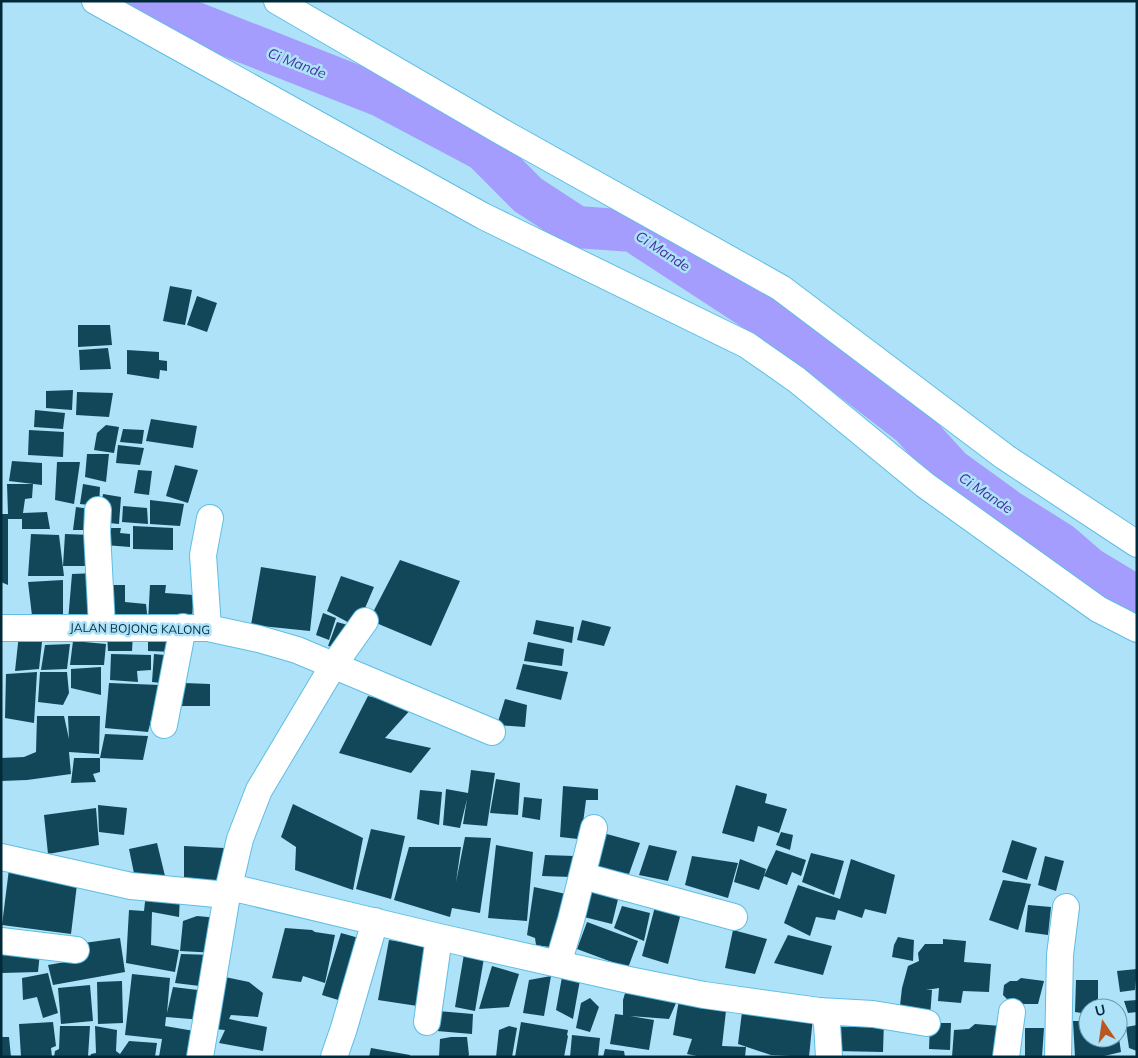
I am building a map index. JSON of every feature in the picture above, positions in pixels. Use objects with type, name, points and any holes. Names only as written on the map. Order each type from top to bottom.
[{"type":"street","points":[[95,1],[483,216],[747,345],[797,380],[925,485],[1098,609],[1137,630]]},
{"type":"street","points":[[277,1],[504,133],[781,288],[1005,458],[1137,544]]},
{"type":"street","points":[[98,510],[97,532],[102,627]]},
{"type":"street","points":[[164,725],[196,627],[203,555],[210,518]]},
{"type":"street","points":[[200,1057],[240,839],[259,790],[333,666],[365,621]]},
{"type":"street","name":"JALAN BOJONG KALONG","points":[[1,628],[196,627],[259,639],[288,647],[492,732]]},
{"type":"street","points":[[558,964],[583,876],[594,828]]},
{"type":"street","points":[[1,857],[130,886],[229,891],[375,921],[558,964],[704,995],[823,1011],[873,1014],[928,1023]]},
{"type":"street","points":[[583,876],[734,917]]},
{"type":"street","points":[[1058,1057],[1060,955],[1066,907]]},
{"type":"street","points":[[334,1057],[375,921]]},
{"type":"street","points":[[427,1022],[440,937]]},
{"type":"street","points":[[1,941],[76,950]]},
{"type":"street","points":[[823,1011],[827,1024],[829,1057]]},
{"type":"street","points":[[1006,1057],[1012,1012]]},
{"type":"building","points":[[170,286],[192,290],[185,325],[163,321]]},
{"type":"building","points":[[197,296],[217,303],[207,332],[187,325]]},
{"type":"building","points":[[78,325],[110,325],[112,345],[78,347]]},
{"type":"building","points":[[108,348],[111,369],[80,370],[79,350]]},
{"type":"building","points":[[127,350],[159,352],[159,360],[167,361],[167,371],[160,370],[159,379],[127,374]]},
{"type":"building","points":[[73,390],[72,410],[46,408],[46,391]]},
{"type":"building","points":[[77,392],[113,393],[109,417],[76,415]]},
{"type":"building","points":[[35,410],[65,413],[63,429],[34,427]]},
{"type":"building","points":[[151,419],[197,426],[193,448],[146,441]]},
{"type":"building","points":[[106,425],[119,427],[114,453],[94,450],[97,433]]},
{"type":"building","points":[[123,429],[144,430],[142,444],[120,442]]},
{"type":"building","points":[[29,430],[64,432],[63,457],[28,455]]},
{"type":"building","points":[[118,445],[144,448],[140,465],[116,463]]},
{"type":"building","points":[[87,454],[109,454],[106,482],[85,477]]},
{"type":"building","points":[[12,461],[42,463],[42,485],[9,481]]},
{"type":"building","points":[[57,462],[80,462],[74,504],[55,500]]},
{"type":"building","points":[[175,465],[198,470],[188,503],[166,496]]},
{"type":"building","points":[[138,470],[152,471],[149,495],[134,493]]},
{"type":"building","points":[[7,484],[33,484],[32,498],[25,499],[23,513],[47,512],[50,529],[22,529],[22,519],[8,519],[8,585],[1,582],[1,514],[8,514]]},
{"type":"building","points":[[83,484],[100,487],[99,506],[80,504]]},
{"type":"building","points":[[103,494],[121,497],[119,524],[99,522]]},
{"type":"building","points":[[150,500],[184,504],[180,526],[150,524]]},
{"type":"building","points":[[123,506],[147,508],[148,524],[122,522]]},
{"type":"building","points":[[76,507],[97,510],[94,530],[73,530]]},
{"type":"building","points":[[133,526],[173,528],[173,550],[133,549]]},
{"type":"building","points":[[106,528],[121,528],[120,533],[130,534],[130,547],[105,545]]},
{"type":"building","points":[[31,534],[59,535],[64,576],[28,576]]},
{"type":"building","points":[[65,534],[91,535],[96,566],[63,566]]},
{"type":"building","points":[[400,560],[460,581],[431,646],[369,620]]},
{"type":"building","points":[[261,567],[316,576],[310,631],[251,625]]},
{"type":"building","points":[[96,573],[96,622],[68,621],[72,574]]},
{"type":"building","points":[[341,576],[374,587],[357,627],[327,611]]},
{"type":"building","points":[[63,580],[63,624],[33,624],[28,582]]},
{"type":"building","points":[[100,585],[125,585],[125,602],[146,604],[148,622],[122,615],[101,614]]},
{"type":"building","points":[[150,585],[166,585],[165,593],[194,595],[192,617],[148,622]]},
{"type":"building","points":[[323,613],[336,618],[329,640],[316,635]]},
{"type":"building","points":[[536,620],[574,627],[572,643],[533,634]]},
{"type":"building","points":[[582,620],[611,627],[604,646],[577,640]]},
{"type":"building","points":[[337,622],[355,627],[343,649],[328,646]]},
{"type":"building","points":[[148,631],[176,632],[176,652],[148,651]]},
{"type":"building","points":[[43,633],[39,669],[15,671],[19,634]]},
{"type":"building","points":[[107,633],[133,634],[132,651],[108,651]]},
{"type":"building","points":[[73,641],[106,644],[104,665],[70,665]]},
{"type":"building","points":[[528,642],[564,649],[562,666],[524,661]]},
{"type":"building","points":[[70,644],[67,669],[41,670],[45,645]]},
{"type":"building","points":[[111,654],[151,655],[151,670],[137,671],[138,682],[110,680]]},
{"type":"building","points":[[154,654],[175,656],[170,684],[152,682]]},
{"type":"building","points":[[523,664],[568,672],[561,700],[516,689]]},
{"type":"building","points":[[101,667],[101,695],[71,688],[71,669]]},
{"type":"building","points":[[37,672],[34,723],[5,718],[6,674]]},
{"type":"building","points":[[40,672],[67,672],[69,693],[63,705],[38,702]]},
{"type":"building","points":[[109,683],[160,685],[148,732],[105,728]]},
{"type":"building","points":[[184,683],[210,684],[210,706],[182,706]]},
{"type":"building","points":[[368,696],[413,707],[385,738],[431,748],[411,773],[339,753]]},
{"type":"building","points":[[505,699],[527,705],[525,727],[497,725]]},
{"type":"building","points":[[37,716],[64,716],[69,739],[68,716],[100,716],[99,754],[69,752],[71,774],[27,780],[1,781],[1,758],[24,757],[36,752]]},
{"type":"building","points":[[105,734],[148,736],[143,760],[100,758]]},
{"type":"building","points":[[74,758],[100,758],[100,772],[93,774],[96,782],[71,783]]},
{"type":"building","points":[[471,770],[495,773],[487,826],[463,824],[467,799],[460,828],[443,825],[446,789],[468,793]]},
{"type":"building","points":[[496,779],[520,783],[518,815],[490,813]]},
{"type":"building","points":[[736,785],[767,794],[765,803],[787,809],[779,833],[758,826],[754,842],[722,833]]},
{"type":"building","points":[[563,786],[598,789],[598,800],[586,800],[583,823],[587,840],[560,837]]},
{"type":"building","points":[[420,790],[442,792],[439,825],[417,819]]},
{"type":"building","points":[[524,797],[542,799],[540,820],[522,817]]},
{"type":"building","points":[[293,804],[363,838],[353,890],[295,870],[296,847],[281,837]]},
{"type":"building","points":[[98,805],[127,808],[124,835],[99,832]]},
{"type":"building","points":[[96,808],[99,845],[48,854],[44,815]]},
{"type":"building","points":[[371,829],[405,836],[391,899],[356,889]]},
{"type":"building","points":[[781,832],[793,835],[790,850],[776,845]]},
{"type":"building","points":[[603,833],[640,843],[629,874],[592,867]]},
{"type":"building","points":[[465,837],[491,838],[480,913],[452,908],[450,917],[394,900],[409,847],[461,847],[456,882]]},
{"type":"building","points":[[1012,840],[1037,848],[1027,880],[1002,872]]},
{"type":"building","points":[[157,843],[165,876],[136,883],[129,849]]},
{"type":"building","points":[[496,845],[533,852],[527,921],[488,918]]},
{"type":"building","points":[[649,845],[677,851],[668,881],[639,875]]},
{"type":"building","points":[[184,846],[224,848],[224,888],[184,884]]},
{"type":"building","points":[[776,850],[806,860],[801,876],[792,872],[787,885],[764,876]]},
{"type":"building","points":[[811,853],[844,861],[834,895],[802,882]]},
{"type":"building","points":[[545,855],[574,856],[571,877],[542,876]]},
{"type":"building","points":[[692,856],[738,863],[728,898],[685,885]]},
{"type":"building","points":[[1045,856],[1064,861],[1056,891],[1038,885]]},
{"type":"building","points":[[740,859],[766,869],[759,890],[734,882]]},
{"type":"building","points":[[851,859],[895,875],[886,914],[865,909],[862,918],[838,910],[835,920],[816,917],[810,936],[784,923],[798,885],[840,899]]},
{"type":"building","points":[[10,861],[78,876],[71,934],[2,925]]},
{"type":"building","points":[[1003,880],[1031,884],[1018,930],[989,920]]},
{"type":"building","points":[[593,884],[620,891],[612,924],[584,917]]},
{"type":"building","points":[[534,887],[575,896],[556,948],[536,945],[535,938],[527,935]]},
{"type":"building","points":[[146,893],[180,896],[179,917],[152,912],[151,945],[179,950],[175,972],[126,963],[129,910],[144,911]]},
{"type":"building","points":[[656,903],[682,909],[668,964],[642,956]]},
{"type":"building","points":[[1028,905],[1051,907],[1048,935],[1025,932]]},
{"type":"building","points":[[622,906],[650,913],[644,941],[614,928]]},
{"type":"building","points":[[197,916],[219,918],[217,953],[180,951],[183,921]]},
{"type":"building","points":[[587,922],[638,941],[628,968],[577,949]]},
{"type":"building","points":[[285,928],[312,930],[335,935],[325,983],[303,976],[301,982],[272,978]]},
{"type":"building","points":[[733,930],[767,939],[755,974],[725,968]]},
{"type":"building","points":[[341,933],[366,940],[348,1003],[322,995]]},
{"type":"building","points":[[788,935],[832,946],[823,975],[774,963]]},
{"type":"building","points":[[898,937],[914,940],[913,961],[892,957],[894,945]]},
{"type":"building","points":[[120,938],[125,972],[53,985],[48,965],[87,958],[84,943]]},
{"type":"building","points":[[943,939],[966,941],[964,962],[991,964],[989,992],[963,991],[961,1003],[938,1001],[939,988],[926,990],[932,990],[930,1017],[899,1014],[902,988],[908,966],[919,961],[918,953],[925,944],[943,944]]},
{"type":"building","points":[[389,940],[426,946],[424,1007],[378,1000]]},
{"type":"building","points":[[2,950],[40,952],[38,972],[1,973]]},
{"type":"building","points":[[181,954],[213,955],[208,987],[175,983]]},
{"type":"building","points":[[464,954],[484,958],[475,1011],[455,1007]]},
{"type":"building","points":[[492,966],[519,974],[509,1007],[479,1009]]},
{"type":"building","points":[[1137,969],[1135,990],[1120,992],[1117,971]]},
{"type":"building","points":[[48,973],[58,1013],[43,1018],[37,997],[23,1000],[22,978]]},
{"type":"building","points":[[132,974],[170,978],[167,1013],[173,987],[206,991],[203,1020],[166,1017],[165,1026],[200,1032],[197,1057],[159,1057],[162,1039],[125,1035]]},
{"type":"building","points":[[551,976],[544,1016],[523,1013],[529,980]]},
{"type":"building","points":[[225,977],[249,982],[263,993],[258,1017],[231,1015],[229,1019],[267,1027],[263,1051],[219,1043],[225,1030],[214,1029]]},
{"type":"building","points":[[562,977],[580,980],[573,1019],[556,1010]]},
{"type":"building","points":[[1021,978],[1044,981],[1038,1004],[1012,1004],[1003,995],[1004,985]]},
{"type":"building","points":[[1076,980],[1098,980],[1098,998],[1078,998],[1078,1012],[1075,1012]]},
{"type":"building","points":[[122,981],[123,1023],[98,1024],[97,982]]},
{"type":"building","points":[[628,983],[680,994],[669,1019],[630,1016],[654,1020],[649,1050],[610,1044],[615,1014],[623,1015],[623,1000]]},
{"type":"building","points":[[90,985],[93,1021],[61,1024],[58,988]]},
{"type":"building","points":[[680,994],[727,1002],[722,1046],[746,1047],[745,1057],[702,1057],[687,1054],[692,1039],[673,1035]]},
{"type":"building","points":[[590,998],[599,1007],[590,1032],[576,1028],[581,1003]]},
{"type":"building","points":[[1137,1000],[1137,1012],[1128,1013],[1128,1001]]},
{"type":"building","points":[[743,1004],[813,1017],[809,1057],[771,1055],[738,1044]]},
{"type":"building","points":[[438,1011],[473,1014],[472,1034],[437,1031]]},
{"type":"building","points":[[837,1018],[884,1020],[883,1052],[836,1051]]},
{"type":"building","points":[[1073,1021],[1078,1021],[1078,1048],[1120,1048],[1121,1052],[1100,1057],[1075,1057]]},
{"type":"building","points":[[53,1022],[56,1046],[51,1048],[52,1057],[21,1057],[19,1024]]},
{"type":"building","points":[[521,1022],[568,1030],[564,1057],[515,1057]]},
{"type":"building","points":[[930,1023],[951,1023],[950,1050],[929,1049]]},
{"type":"building","points":[[975,1024],[1001,1026],[1000,1057],[952,1057],[954,1030],[969,1029]]},
{"type":"building","points":[[1137,1025],[1137,1051],[1129,1048],[1128,1027]]},
{"type":"building","points":[[60,1026],[90,1026],[88,1057],[54,1057],[55,1051],[59,1049]]},
{"type":"building","points":[[95,1026],[117,1030],[116,1051],[120,1054],[129,1041],[157,1043],[155,1057],[90,1057],[91,1054],[96,1053]]},
{"type":"building","points":[[509,1026],[517,1028],[512,1057],[496,1057],[499,1030]]},
{"type":"building","points":[[1025,1028],[1044,1028],[1042,1057],[1025,1057]]},
{"type":"building","points":[[572,1035],[600,1038],[598,1057],[570,1057]]},
{"type":"building","points":[[1,1037],[9,1037],[11,1057],[1,1057]]},
{"type":"building","points":[[467,1037],[469,1055],[467,1057],[439,1057],[440,1039]]},
{"type":"building","points":[[371,1048],[410,1055],[410,1057],[369,1057]]},
{"type":"building","points":[[605,1049],[624,1051],[625,1057],[603,1057]]},
{"type":"waterway","name":"Ci Mande","points":[[140,1],[381,96],[483,150],[528,195],[577,227],[633,231],[803,342],[911,425],[951,469],[1009,511],[1060,543],[1089,568],[1137,597]]}]
